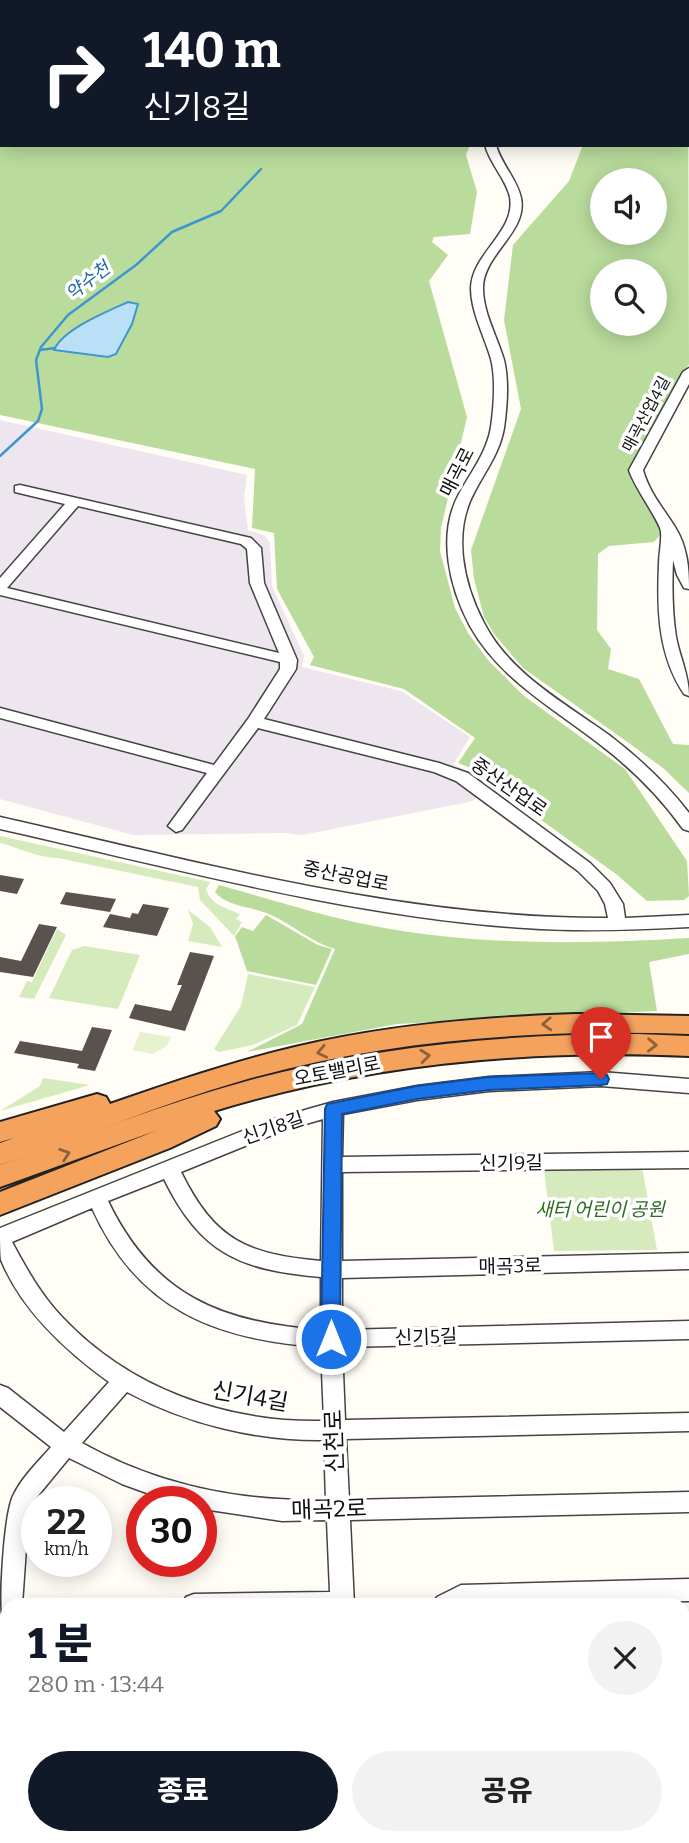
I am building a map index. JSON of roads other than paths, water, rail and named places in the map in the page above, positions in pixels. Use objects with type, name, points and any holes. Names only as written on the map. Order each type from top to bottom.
[{"type":"highway","name":"오토밸리로","points":[[0,1154],[241,1071],[384,1040],[487,1028],[605,1022],[689,1025]]},
{"type":"highway","name":"오토밸리로","points":[[0,1176],[197,1108],[282,1082],[404,1058],[515,1046],[689,1046]]},
{"type":"highway","points":[[0,1132],[179,1081],[241,1071]]},
{"type":"highway","points":[[0,1204],[160,1141],[282,1082]]},
{"type":"street","name":"매곡로","points":[[491,147],[497,166],[515,194],[515,212],[485,260],[478,281],[479,307],[498,362],[498,421],[495,439],[457,517],[456,548],[462,589],[484,636],[513,671],[531,688],[624,755],[670,800],[689,825]]},
{"type":"street","name":"매곡산업4길","points":[[689,372],[636,470],[651,506],[669,528],[677,546],[684,578],[689,585]]},
{"type":"street","points":[[20,489],[252,544],[257,583],[289,660],[288,669],[254,722],[176,826]]},
{"type":"street","points":[[74,502],[0,589],[289,660]]},
{"type":"street","points":[[669,528],[665,553],[668,621],[675,664],[689,691]]},
{"type":"street","points":[[0,713],[218,771]]},
{"type":"street","name":"중산산업로","points":[[254,722],[439,768],[462,777],[584,867],[604,887],[614,904],[618,925]]},
{"type":"street","name":"중산공업로","points":[[0,823],[411,911],[503,922],[618,925],[689,921]]},
{"type":"street","name":"신기8길","points":[[1,1241],[6,1234],[276,1125],[333,1109],[417,1093],[501,1083],[601,1079],[689,1086]]},
{"type":"street","name":"신천로","points":[[333,1109],[331,1339],[342,1598]]},
{"type":"street","name":"신기9길","points":[[333,1166],[689,1160]]},
{"type":"street","name":"매곡3로","points":[[169,1168],[198,1221],[231,1248],[274,1265],[331,1270],[689,1261]]},
{"type":"street","name":"신기5길","points":[[97,1198],[118,1241],[160,1287],[205,1316],[240,1329],[283,1337],[331,1339],[689,1330]]},
{"type":"street","name":"신기4길","points":[[1,1241],[18,1277],[42,1311],[73,1341],[123,1381],[171,1405],[215,1419],[257,1428],[333,1431],[689,1422]]},
{"type":"street","points":[[9,1598],[17,1520],[22,1500],[36,1479],[123,1381]]},
{"type":"street","name":"매곡2로","points":[[0,1394],[26,1418],[66,1446],[134,1478],[185,1497],[235,1507],[270,1510],[689,1502]]},
{"type":"street","points":[[597,1598],[689,1590]]},
{"type":"street","points":[[457,1598],[544,1598]]},
{"type":"water","points":[[128,302],[138,304],[132,324],[116,354],[108,357],[54,350],[59,342],[76,328]]},
{"type":"waterway","name":"약수천","points":[[0,456],[38,421],[42,409],[36,360],[41,347],[68,315],[136,265],[172,232],[221,211],[261,169]]},
{"type":"waterway","points":[[40,350],[55,348]]},
{"type":"park label","name":"새터 어린이 공원","points":[[600,1209]]}]
